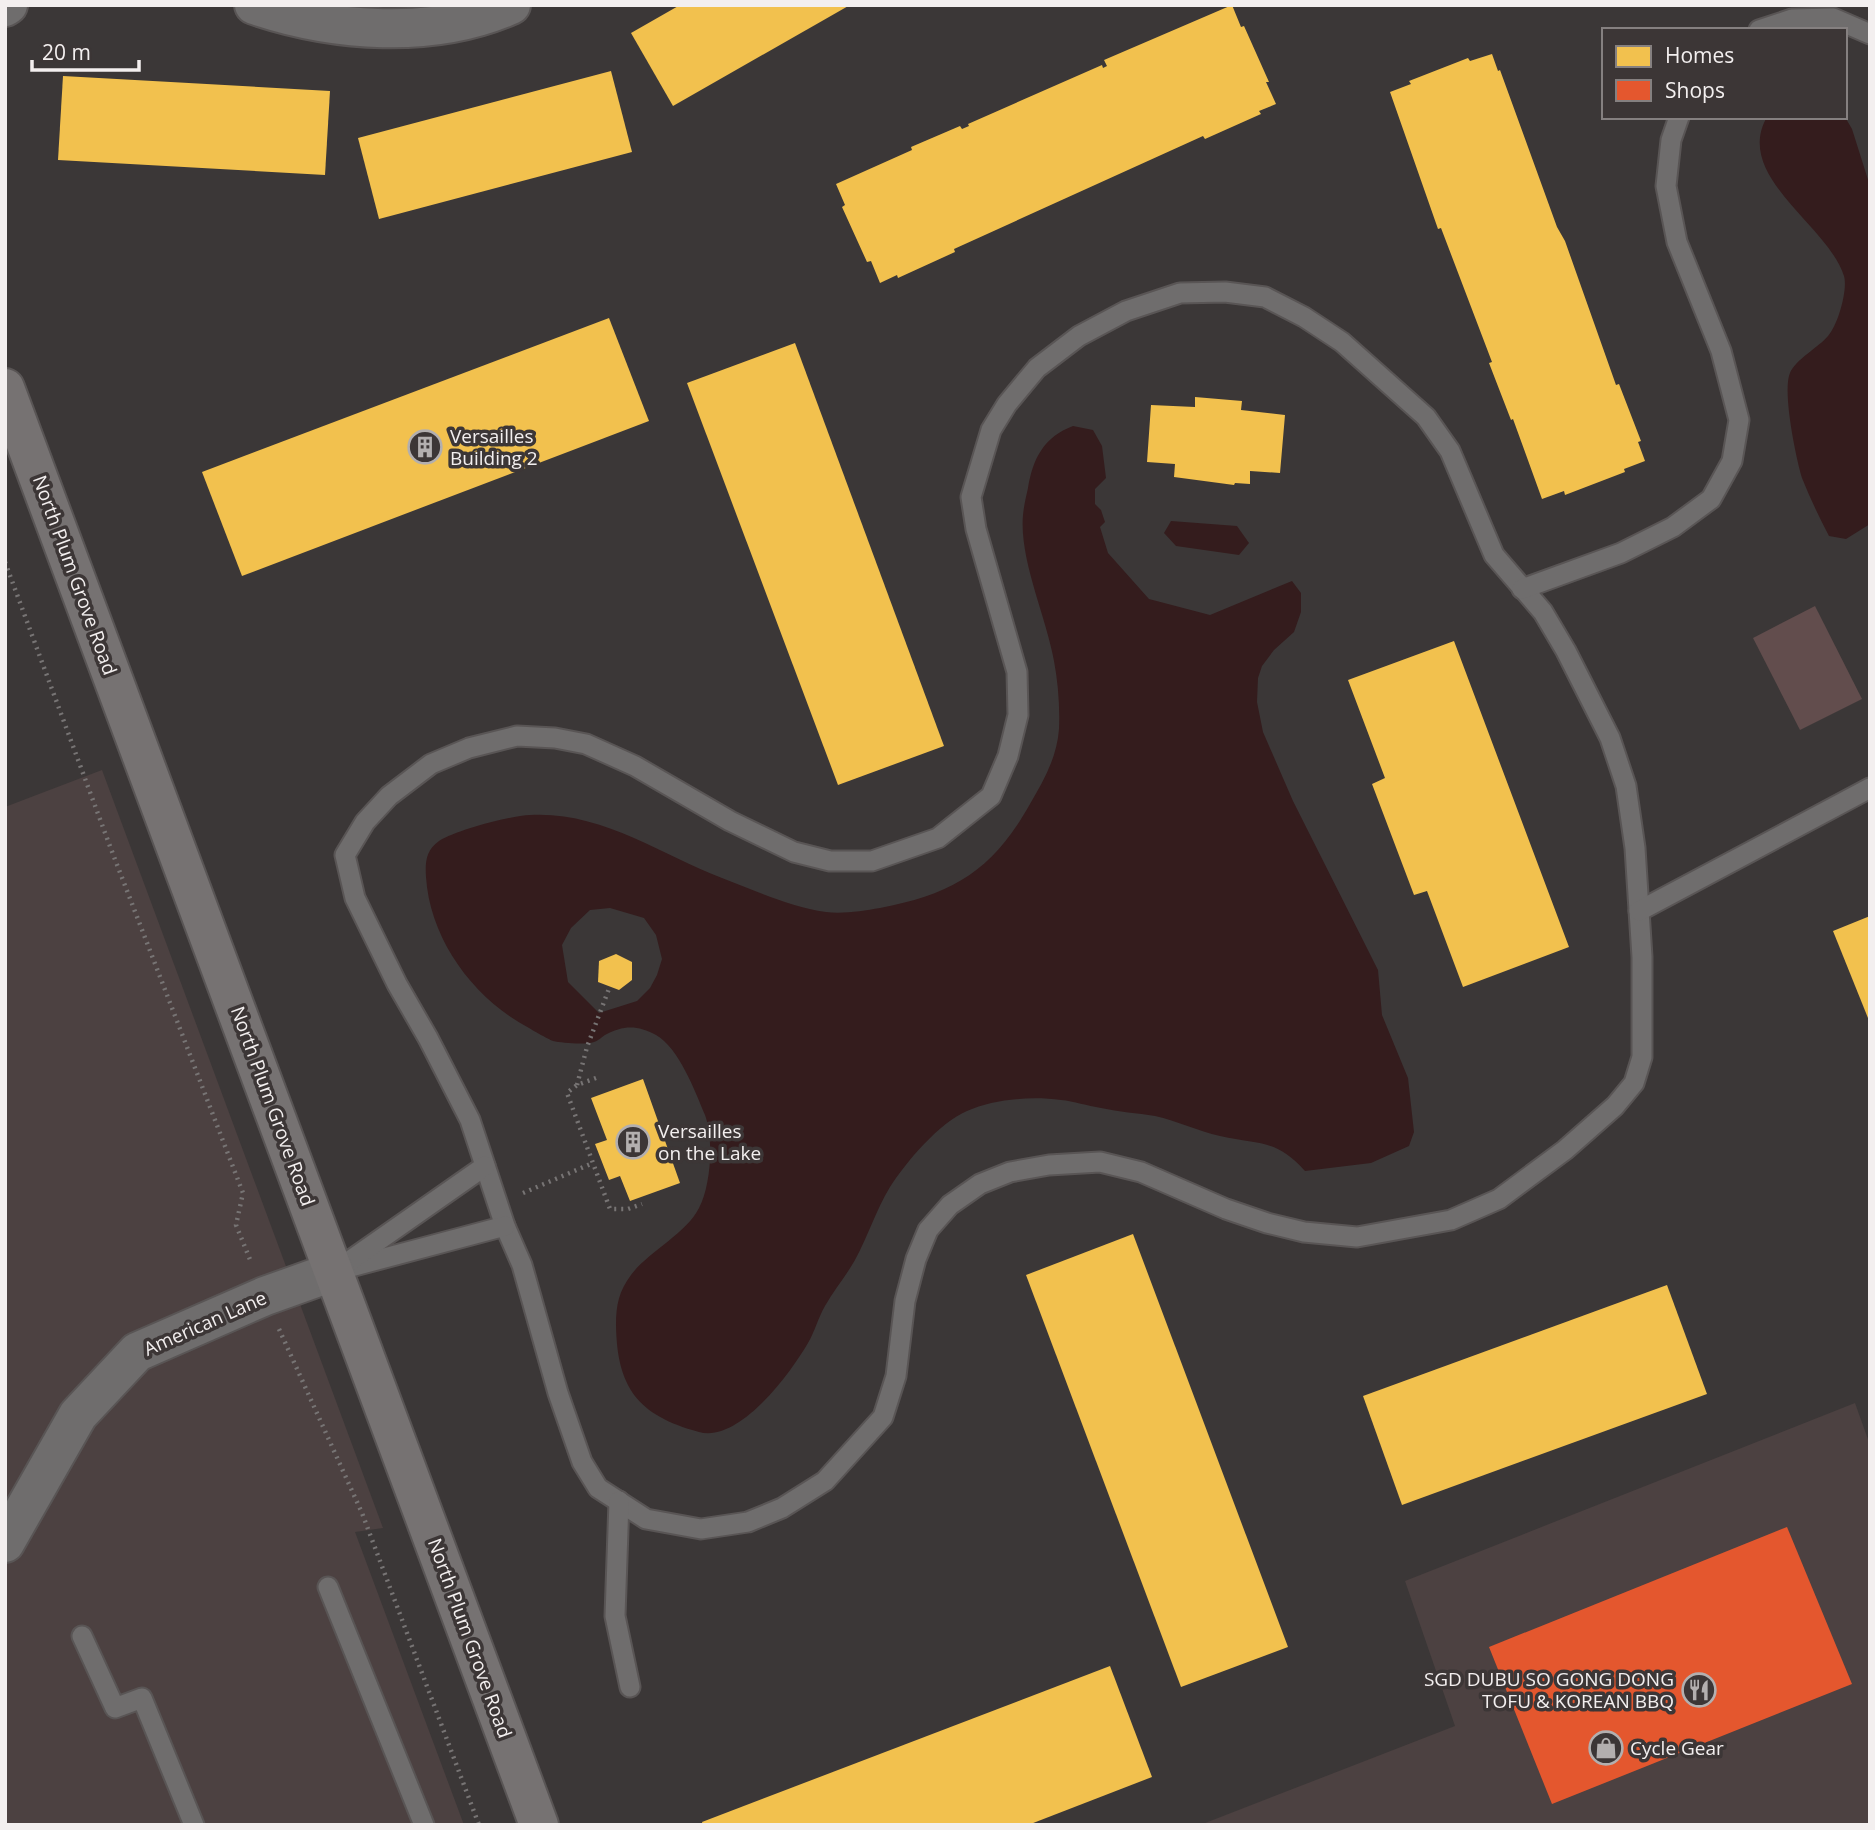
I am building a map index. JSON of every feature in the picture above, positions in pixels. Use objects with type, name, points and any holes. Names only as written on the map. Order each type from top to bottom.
[{"type":"street","points":[[254,5],[335,26],[425,28],[511,5]]},
{"type":"street","name":"North Plum Grove Road","points":[[5,388],[335,1271],[535,1823]]},
{"type":"street","name":"American Lane","points":[[5,1543],[78,1415],[137,1352],[265,1296],[335,1271]]},
{"type":"lane","points":[[1765,28],[1792,19],[1833,18],[1870,34]]},
{"type":"lane","points":[[1522,589],[1621,553],[1673,527],[1711,499],[1732,461],[1740,420],[1721,351],[1677,242],[1666,186],[1671,140],[1678,119]]},
{"type":"lane","points":[[1225,292],[1265,297],[1304,317],[1342,342],[1426,417],[1450,452],[1494,555],[1522,589],[1549,622],[1610,738],[1626,786],[1635,848],[1642,957],[1642,1057],[1634,1083],[1615,1106],[1575,1141],[1499,1199],[1451,1220],[1357,1237],[1304,1232],[1267,1223],[1226,1209],[1141,1172],[1100,1162],[1049,1165],[1010,1172],[980,1184],[950,1205],[928,1230],[916,1259],[905,1301],[896,1376],[883,1417],[825,1481],[782,1508],[748,1522],[701,1529],[646,1518],[598,1488],[582,1462],[558,1393],[522,1265],[505,1226],[470,1120],[397,984],[355,898],[345,855],[365,822],[389,796],[430,764],[469,748],[517,736],[555,738],[586,744],[635,766],[730,821],[794,852],[830,861],[872,861],[938,838],[991,796],[1008,755],[1018,715],[1017,672],[976,529],[971,497],[991,430],[1007,404],[1037,368],[1079,336],[1126,312],[1180,293],[1225,292]]},
{"type":"lane","points":[[1639,911],[1870,788]]},
{"type":"lane","points":[[335,1271],[485,1166]]},
{"type":"lane","points":[[335,1271],[505,1226]]},
{"type":"lane","points":[[619,1501],[615,1616],[630,1687]]},
{"type":"lane","points":[[328,1587],[424,1825]]},
{"type":"lane","points":[[82,1636],[115,1708],[142,1698],[194,1825]]},
{"type":"path","points":[[5,562],[111,849],[243,1193],[236,1225]]},
{"type":"path","points":[[578,1085],[587,1047],[610,986]]},
{"type":"path","points":[[596,1078],[567,1093],[610,1209],[628,1209],[642,1205]]},
{"type":"path","points":[[498,1204],[593,1163]]},
{"type":"path","points":[[287,1347],[362,1513],[479,1825]]},
{"type":"shaded area","points":[[1766,119],[1846,119],[1852,129],[1870,186],[1870,524],[1846,539],[1829,536],[1802,478],[1793,441],[1788,394],[1788,382],[1793,368],[1832,331],[1843,298],[1844,276],[1835,257],[1772,180],[1762,160],[1760,139]]},
{"type":"shaded area","points":[[1073,426],[1093,430],[1102,446],[1106,478],[1095,489],[1095,504],[1101,510],[1105,522],[1100,527],[1108,553],[1149,599],[1210,615],[1292,581],[1301,593],[1301,612],[1294,632],[1274,650],[1262,666],[1258,678],[1257,702],[1263,732],[1293,801],[1378,970],[1382,1015],[1408,1078],[1414,1132],[1409,1146],[1371,1163],[1305,1171],[1285,1153],[1266,1144],[1212,1134],[1155,1116],[1114,1111],[1071,1101],[1013,1100],[967,1111],[935,1133],[890,1187],[855,1260],[829,1300],[808,1343],[776,1388],[746,1417],[730,1427],[714,1433],[699,1432],[678,1425],[646,1407],[626,1382],[617,1347],[616,1318],[621,1293],[631,1275],[685,1226],[703,1198],[709,1175],[710,1136],[696,1094],[679,1060],[656,1035],[637,1028],[624,1028],[590,1043],[553,1041],[509,1016],[490,1001],[458,965],[436,923],[426,877],[429,852],[439,841],[483,824],[530,815],[556,816],[606,827],[773,898],[833,913],[906,902],[929,895],[969,876],[986,862],[1016,827],[1045,777],[1058,739],[1059,703],[1055,669],[1025,550],[1023,515],[1030,477],[1037,458],[1047,443]],"holes":[[[610,908],[644,918],[656,935],[662,959],[657,975],[650,988],[637,1001],[599,1013],[568,982],[562,945],[571,928],[590,910]]]},
{"type":"shaded area","points":[[1171,521],[1237,526],[1249,543],[1239,555],[1176,546],[1164,533]]},
{"type":"shaded area","points":[[1815,606],[1862,699],[1800,730],[1753,638]]},
{"type":"shaded area","points":[[102,770],[383,1528],[355,1532],[464,1825],[5,1825],[5,807]]},
{"type":"shaded area","points":[[1855,1403],[1870,1445],[1870,1825],[1200,1825],[1455,1726],[1405,1581]]},
{"type":"building: Homes","points":[[680,5],[850,5],[673,106],[631,33]]},
{"type":"building: Homes","points":[[1232,5],[1269,82],[1266,82],[1276,104],[1259,111],[1261,114],[1205,139],[1203,136],[954,249],[955,252],[898,278],[897,275],[880,283],[871,261],[867,262],[842,207],[845,205],[836,184],[912,150],[911,147],[960,126],[962,129],[969,126],[968,124],[1102,65],[1103,68],[1107,66],[1104,60]]},
{"type":"building: Homes","points":[[1492,54],[1557,227],[1565,241],[1616,385],[1619,384],[1641,441],[1638,442],[1645,461],[1624,469],[1625,472],[1565,495],[1564,491],[1542,499],[1489,363],[1492,362],[1441,228],[1438,229],[1390,92],[1411,84],[1409,81],[1468,58],[1470,61]]},
{"type":"building: Homes","points":[[611,71],[632,152],[379,219],[358,138]]},
{"type":"building: Homes","points":[[63,76],[330,91],[325,175],[58,160]]},
{"type":"building: Homes","name":"Versailles Building 2","points":[[609,318],[649,421],[242,576],[202,472]]},
{"type":"building: Homes","points":[[795,343],[944,746],[838,785],[687,383]]},
{"type":"building: Homes","points":[[1195,397],[1242,401],[1241,410],[1285,415],[1280,473],[1250,471],[1250,484],[1234,485],[1174,477],[1175,464],[1147,462],[1151,405],[1195,407]]},
{"type":"building: Homes","points":[[1454,641],[1569,947],[1463,987],[1427,891],[1414,895],[1372,784],[1385,778],[1348,680]]},
{"type":"building: Homes","points":[[1870,916],[1870,1023],[1833,931]]},
{"type":"building: Homes","points":[[616,954],[632,962],[632,980],[619,990],[598,982],[599,961]]},
{"type":"building: Homes","name":"Versailles on the Lake","points":[[643,1079],[680,1183],[630,1201],[620,1176],[609,1180],[595,1144],[607,1140],[591,1098]]},
{"type":"building: Homes","points":[[1133,1234],[1288,1647],[1181,1687],[1026,1275]]},
{"type":"building: Homes","points":[[1667,1285],[1707,1394],[1402,1505],[1363,1396]]},
{"type":"building: Homes","points":[[1110,1666],[1152,1777],[1028,1825],[703,1825],[702,1822]]},
{"type":"building: Shops","points":[[1787,1527],[1852,1684],[1552,1804],[1489,1647]]},
{"type":"place","name":"Versailles Building 2","points":[[425,447]]},
{"type":"place","name":"Versailles on the Lake","points":[[633,1142]]},
{"type":"place","name":"SGD DUBU SO GONG DONG TOFU & KOREAN BBQ","points":[[1699,1690]]},
{"type":"place","name":"Cycle Gear","points":[[1606,1748]]}]
